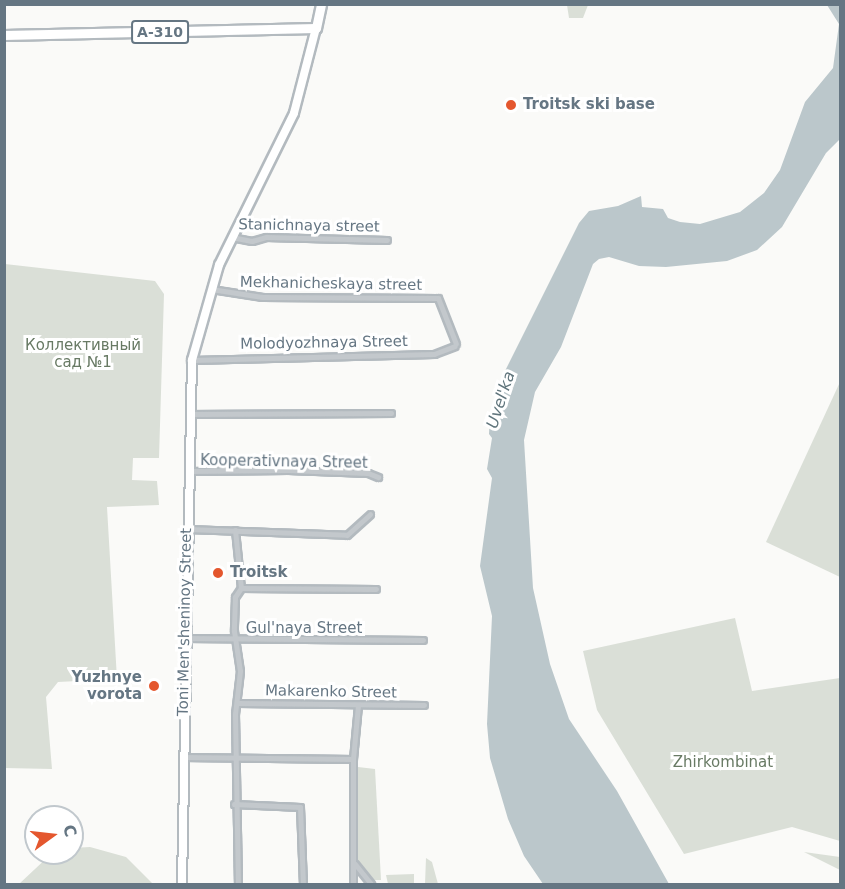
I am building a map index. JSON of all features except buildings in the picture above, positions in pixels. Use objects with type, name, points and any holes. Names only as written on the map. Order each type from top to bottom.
[{"type":"highway","points":[[316,28],[321,4]]},
{"type":"highway","name":"А-310","points":[[4,35],[316,28]]},
{"type":"main road","name":"Toni Men'sheninoy Street","points":[[182,885],[189,414],[192,360],[210,289],[231,237],[289,126],[316,28]]},
{"type":"street","name":"Stanichnaya street","points":[[231,237],[387,240]]},
{"type":"street","name":"Mekhanicheskaya street","points":[[210,289],[262,297],[438,297],[456,345]]},
{"type":"street","name":"Molodyozhnaya Street","points":[[192,360],[434,354],[456,345]]},
{"type":"street","points":[[189,414],[391,413]]},
{"type":"street","name":"Kooperativnaya Street","points":[[188,471],[368,473],[378,477]]},
{"type":"street","points":[[187,529],[347,535],[370,514]]},
{"type":"street","points":[[235,530],[241,588],[235,597],[236,640],[240,671],[234,804],[238,885]]},
{"type":"street","points":[[241,588],[376,589]]},
{"type":"street","name":"Gul'naya Street","points":[[185,638],[423,640]]},
{"type":"street","name":"Makarenko Street","points":[[238,703],[424,705]]},
{"type":"street","points":[[353,885],[353,759],[358,705]]},
{"type":"street","points":[[183,758],[353,759]]},
{"type":"street","points":[[234,804],[300,807],[303,885]]},
{"type":"street","points":[[354,863],[371,885]]},
{"type":"green space","points":[[567,5],[588,5],[583,18],[569,18]]},
{"type":"green space","name":"Коллективный сад №1","points":[[5,264],[155,281],[164,294],[159,458],[133,458],[132,480],[157,481],[159,505],[107,507],[117,679],[58,682],[46,697],[52,769],[5,768]]},
{"type":"green space","points":[[840,382],[840,577],[766,542]]},
{"type":"green space","name":"Zhirkombinat","points":[[735,618],[752,691],[840,678],[840,841],[792,827],[684,854],[597,710],[583,651]]},
{"type":"green space","points":[[358,767],[375,769],[381,880],[370,880],[358,866]]},
{"type":"green space","points":[[84,847],[126,857],[153,884],[19,884],[39,865],[84,865]]},
{"type":"green space","points":[[804,852],[840,857],[840,870]]},
{"type":"green space","points":[[426,858],[432,862],[438,884],[425,884]]},
{"type":"green space","points":[[414,874],[414,884],[388,884],[386,875]]},
{"type":"water","name":"Uvel'ka","points":[[827,5],[840,5],[840,139],[826,153],[782,227],[757,250],[727,261],[666,267],[639,266],[609,257],[599,259],[593,264],[561,347],[535,392],[524,440],[533,588],[550,664],[569,719],[617,791],[669,884],[543,884],[524,856],[508,819],[490,758],[487,724],[492,616],[480,566],[492,478],[487,469],[492,438],[489,434],[490,415],[500,391],[498,385],[579,223],[589,211],[618,206],[641,196],[642,207],[663,209],[668,218],[700,224],[740,212],[764,193],[780,170],[805,102],[833,68],[839,24]]},
{"type":"place","name":"Troitsk ski base","points":[[511,105]]},
{"type":"place","name":"Troitsk","points":[[218,573]]},
{"type":"place","name":"Yuzhnye vorota","points":[[154,686]]}]
